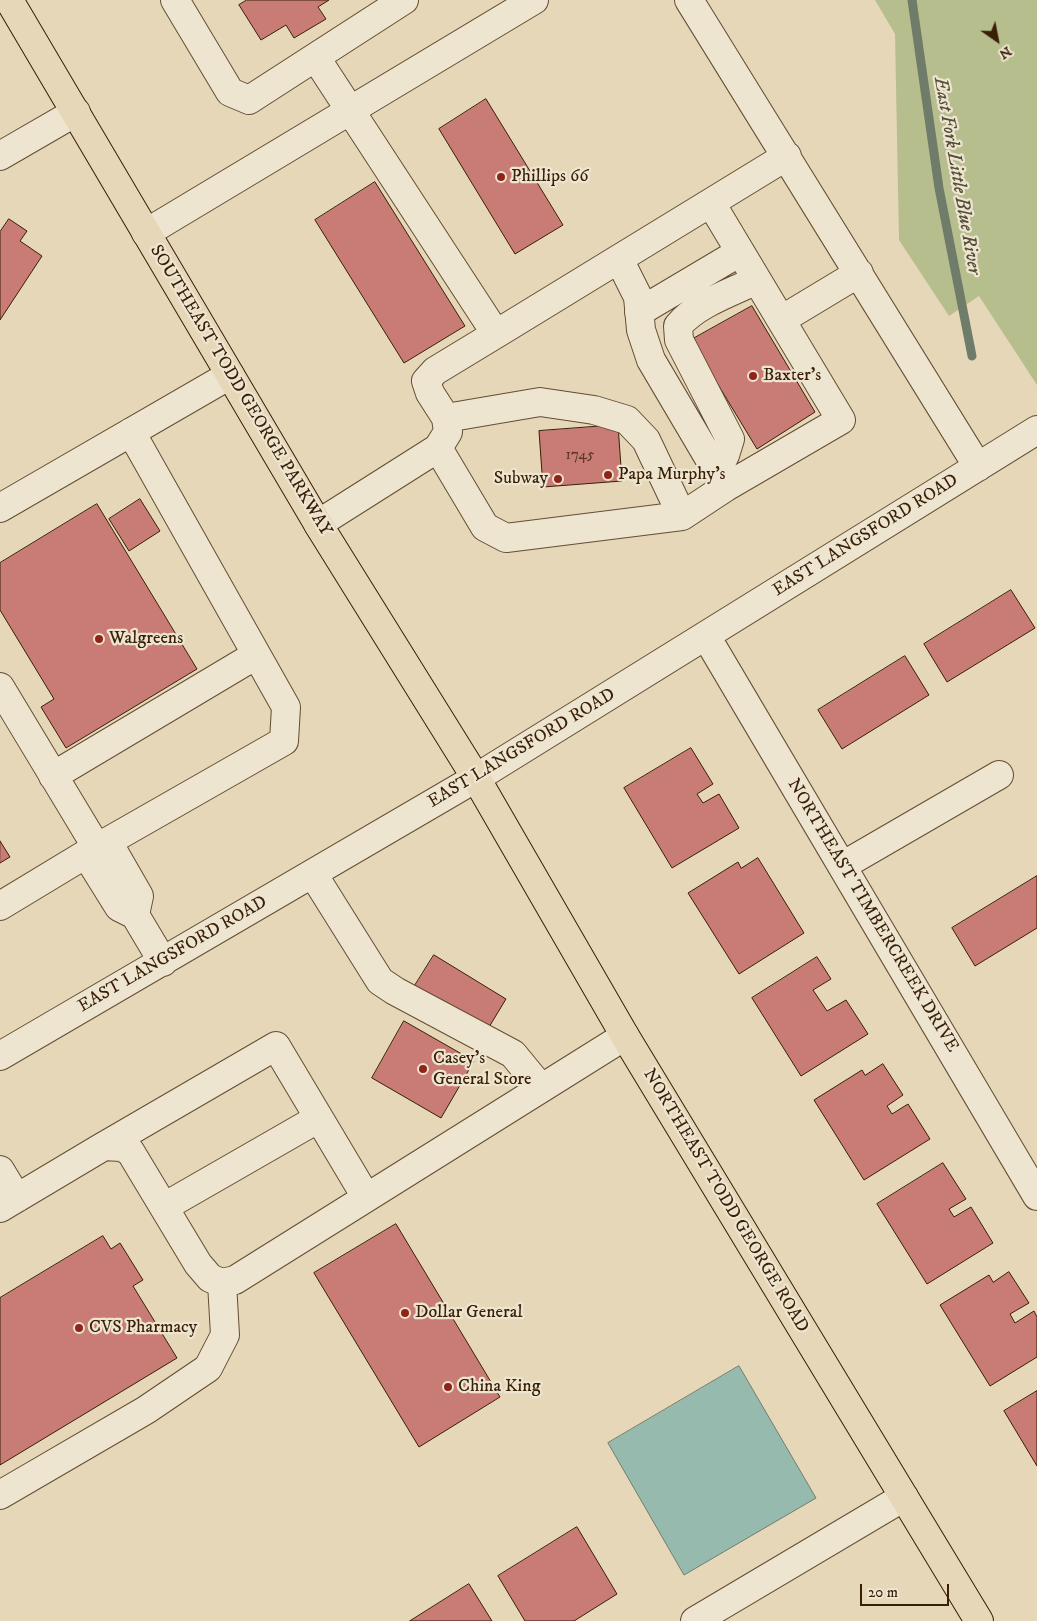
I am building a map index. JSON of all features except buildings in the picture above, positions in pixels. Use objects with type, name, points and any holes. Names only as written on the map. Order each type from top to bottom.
[{"type":"main road","name":"SOUTHEAST TODD GEORGE PARKWAY","points":[[9,0],[318,524],[476,778]]},
{"type":"main road","name":"NORTHEAST TODD GEORGE ROAD","points":[[476,778],[625,1036],[979,1621]]},
{"type":"street","points":[[175,0],[230,92],[249,100],[316,58],[399,1]]},
{"type":"street","points":[[689,0],[978,467]]},
{"type":"street","points":[[146,233],[350,110],[519,4]]},
{"type":"street","points":[[316,58],[496,334]]},
{"type":"street","points":[[0,156],[76,112]]},
{"type":"street","points":[[318,524],[438,448],[448,432],[446,418],[430,393],[426,381],[435,371],[787,156]]},
{"type":"street","points":[[438,448],[485,527],[506,538],[682,516],[722,479],[841,420],[711,203]]},
{"type":"street","points":[[639,312],[740,252]]},
{"type":"street","points":[[619,259],[638,297],[641,330],[652,360],[722,479]]},
{"type":"street","points":[[781,320],[859,273]]},
{"type":"street","points":[[722,479],[725,455],[730,439],[679,340],[678,326],[686,316],[704,305],[757,280]]},
{"type":"street","points":[[0,508],[230,375]]},
{"type":"street","points":[[446,418],[540,402],[594,410],[627,420],[646,440],[682,516]]},
{"type":"street","name":"EAST LANGSFORD ROAD","points":[[0,1056],[476,778],[1037,430]]},
{"type":"street","points":[[0,906],[284,741],[286,707],[131,432]]},
{"type":"street","name":"NORTHEAST TIMBERCREEK DRIVE","points":[[706,636],[1037,1196]]},
{"type":"street","points":[[53,776],[256,655]]},
{"type":"street","points":[[0,687],[97,848],[139,896],[134,915],[162,962]]},
{"type":"street","points":[[842,866],[999,776]]},
{"type":"street","points":[[313,874],[380,981],[395,991],[513,1054],[542,1088]]},
{"type":"street","points":[[104,1146],[121,1147],[130,1151],[198,1264],[210,1278],[222,1283],[235,1280],[625,1036]]},
{"type":"street","points":[[0,1170],[9,1203],[276,1046],[366,1197]]},
{"type":"street","points":[[164,1208],[319,1118]]},
{"type":"street","points":[[0,1495],[146,1410],[208,1368],[225,1335],[222,1283]]},
{"type":"street","points":[[695,1621],[904,1497]]},
{"type":"green space","points":[[875,0],[1037,0],[1037,385],[979,296],[949,316],[899,240],[895,34]]},
{"type":"water","points":[[739,1366],[816,1498],[684,1575],[608,1443]]},
{"type":"waterway","name":"East Fork Little Blue River","points":[[912,0],[939,188],[972,356]]},
{"type":"place","name":"Phillips 66","points":[[501,177]]},
{"type":"place","name":"Baxter's","points":[[753,376]]},
{"type":"place","name":"Papa Murphy's","points":[[608,475]]},
{"type":"place","name":"Subway","points":[[558,479]]},
{"type":"place","name":"Walgreens","points":[[99,639]]},
{"type":"place","name":"Casey's General Store","points":[[423,1069]]},
{"type":"place","name":"Dollar General","points":[[405,1313]]},
{"type":"place","name":"CVS Pharmacy","points":[[79,1328]]},
{"type":"place","name":"China King","points":[[448,1387]]}]
